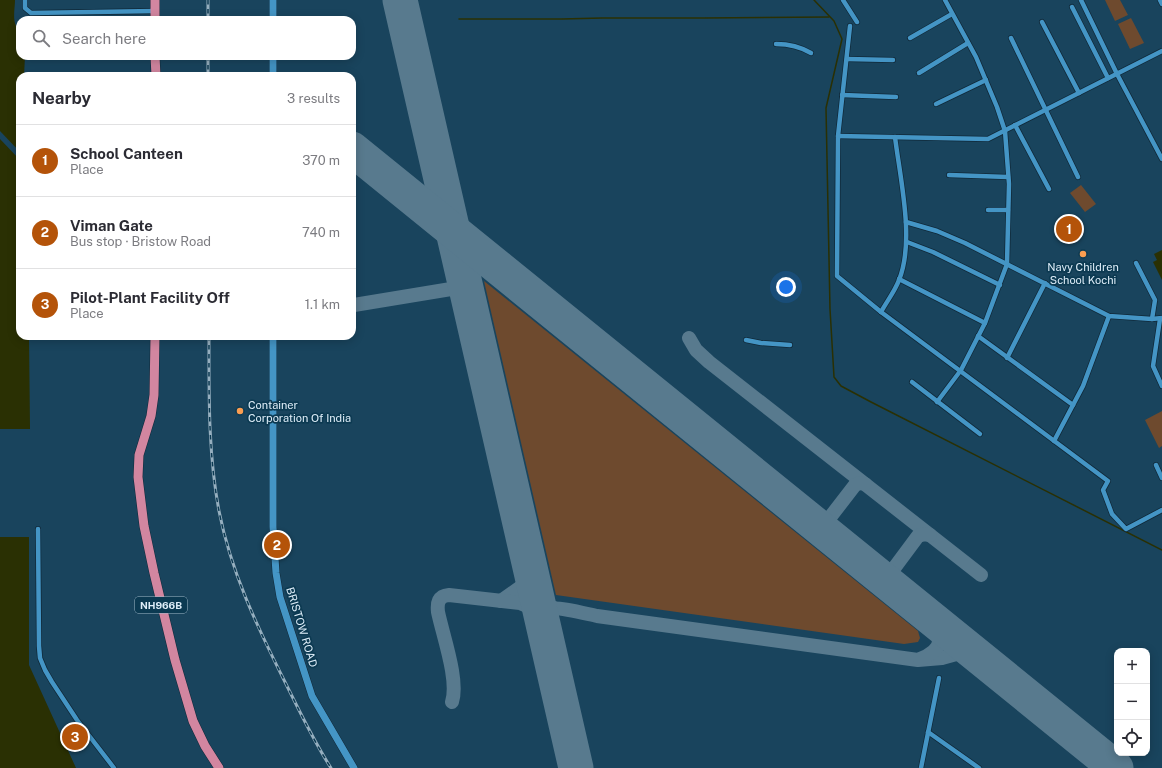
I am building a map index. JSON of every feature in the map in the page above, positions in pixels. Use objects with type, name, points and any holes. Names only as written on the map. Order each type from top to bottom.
[{"type":"highway","points":[[155,0],[155,16]]},
{"type":"highway","points":[[156,60],[156,72]]},
{"type":"highway","name":"NH966B","points":[[155,340],[154,394],[151,416],[139,455],[138,477],[144,526],[175,660],[193,721],[205,746],[219,768]]},
{"type":"street","points":[[25,0],[25,8],[32,13],[155,16]]},
{"type":"street","points":[[273,0],[273,16]]},
{"type":"street","points":[[843,0],[857,22]]},
{"type":"street","points":[[937,402],[961,370],[985,323],[1007,264],[1008,177],[1005,131],[986,80],[945,0]]},
{"type":"street","points":[[1081,0],[1117,74],[1162,159]]},
{"type":"street","points":[[1160,0],[1162,4]]},
{"type":"street","points":[[1072,7],[1108,78]]},
{"type":"street","points":[[910,38],[952,14]]},
{"type":"street","points":[[1042,22],[1079,93]]},
{"type":"street","points":[[850,26],[838,136],[837,276],[882,312],[1108,481],[1103,490],[1112,514],[1126,529],[1162,510]]},
{"type":"street","points":[[1011,38],[1078,177]]},
{"type":"street","points":[[920,73],[968,43]]},
{"type":"street","points":[[776,44],[789,44],[802,48],[811,53]]},
{"type":"street","points":[[838,136],[988,139],[1162,51]]},
{"type":"street","points":[[847,59],[893,60]]},
{"type":"street","points":[[273,60],[273,72]]},
{"type":"street","points":[[936,104],[986,80]]},
{"type":"street","points":[[842,95],[896,97]]},
{"type":"street","points":[[1015,125],[1049,189]]},
{"type":"street","points":[[882,312],[899,279],[907,242],[906,222],[895,137]]},
{"type":"street","points":[[949,175],[1008,177]]},
{"type":"street","points":[[988,210],[1008,210]]},
{"type":"street","points":[[906,222],[937,231],[1007,264],[1109,316],[1161,319],[1152,366],[1162,386]]},
{"type":"street","points":[[907,242],[933,252],[1000,285]]},
{"type":"street","points":[[1136,263],[1155,300],[1152,319]]},
{"type":"street","points":[[899,279],[985,323]]},
{"type":"street","points":[[1007,358],[1045,283]]},
{"type":"street","points":[[1054,441],[1086,379],[1109,316]]},
{"type":"street","points":[[978,336],[1073,405]]},
{"type":"street","name":"BRISTOW ROAD","points":[[273,340],[273,527],[276,573],[280,597],[312,696],[354,768]]},
{"type":"street","points":[[746,340],[761,343],[790,345]]},
{"type":"street","points":[[912,382],[980,434]]},
{"type":"street","points":[[1156,465],[1162,478]]},
{"type":"street","points":[[38,529],[40,658],[45,670],[77,720],[114,768]]},
{"type":"street","points":[[920,768],[939,678]]},
{"type":"street","points":[[928,732],[979,768]]},
{"type":"shaded area","points":[[0,0],[15,0],[14,21],[16,26],[16,60],[25,60],[24,72],[16,72],[16,340],[29,340],[30,429],[0,429]]},
{"type":"shaded area","points":[[1105,0],[1120,0],[1128,15],[1115,21]]},
{"type":"shaded area","points":[[1131,18],[1144,43],[1130,49],[1118,24]]},
{"type":"shaded area","points":[[1081,185],[1096,204],[1085,212],[1070,193]]},
{"type":"shaded area","points":[[1162,250],[1162,280],[1153,262],[1157,260],[1154,254]]},
{"type":"shaded area","points":[[484,281],[918,631],[920,638],[918,642],[904,644],[556,595]]},
{"type":"shaded area","points":[[1162,411],[1162,446],[1159,448],[1145,420]]},
{"type":"shaded area","points":[[0,537],[29,537],[29,665],[76,768],[0,768]]},
{"type":"pier","points":[[0,131],[16,148],[16,156],[0,139]]},
{"type":"waterway","points":[[814,0],[834,21],[842,39],[826,108],[830,309],[834,377],[841,386],[871,402],[1162,550]]},
{"type":"waterway","points":[[459,19],[829,17]]},
{"type":"taxiway","points":[[451,289],[458,283],[462,271]]},
{"type":"taxiway","points":[[356,305],[451,289],[462,292],[469,300]]},
{"type":"taxiway","points":[[689,338],[696,350],[709,362],[981,575]]},
{"type":"taxiway","points":[[827,534],[826,527],[828,520],[855,485],[860,483],[865,484]]},
{"type":"taxiway","points":[[890,585],[889,577],[892,571],[918,536],[924,534],[930,535]]},
{"type":"taxiway","points":[[501,601],[532,579]]},
{"type":"taxiway","points":[[452,702],[454,693],[452,670],[438,612],[438,603],[440,598],[449,595],[520,603],[532,608],[542,622]]},
{"type":"taxiway","points":[[536,595],[542,603],[556,609]]},
{"type":"taxiway","points":[[542,622],[544,612],[553,608],[597,616],[918,660],[942,658],[960,653],[966,653],[989,664]]},
{"type":"taxiway","points":[[920,659],[929,655],[935,650],[939,640],[936,628],[927,615]]},
{"type":"runway","points":[[400,0],[576,768]]},
{"type":"runway","points":[[356,152],[1116,768]]},
{"type":"railway","points":[[208,0],[208,16]]},
{"type":"railway","points":[[208,60],[208,72]]},
{"type":"railway","points":[[209,340],[209,402],[215,489],[230,556],[246,598],[274,660],[306,725],[331,768]]},
{"type":"place","name":"School Canteen","points":[[1069,229]]},
{"type":"place","name":"Navy Children School Kochi","points":[[1083,254]]},
{"type":"place","name":"Container Corporation Of India","points":[[240,411]]},
{"type":"place","name":"Viman Gate","points":[[277,545]]},
{"type":"place","name":"Pilot-Plant Facility Off","points":[[75,737]]}]
